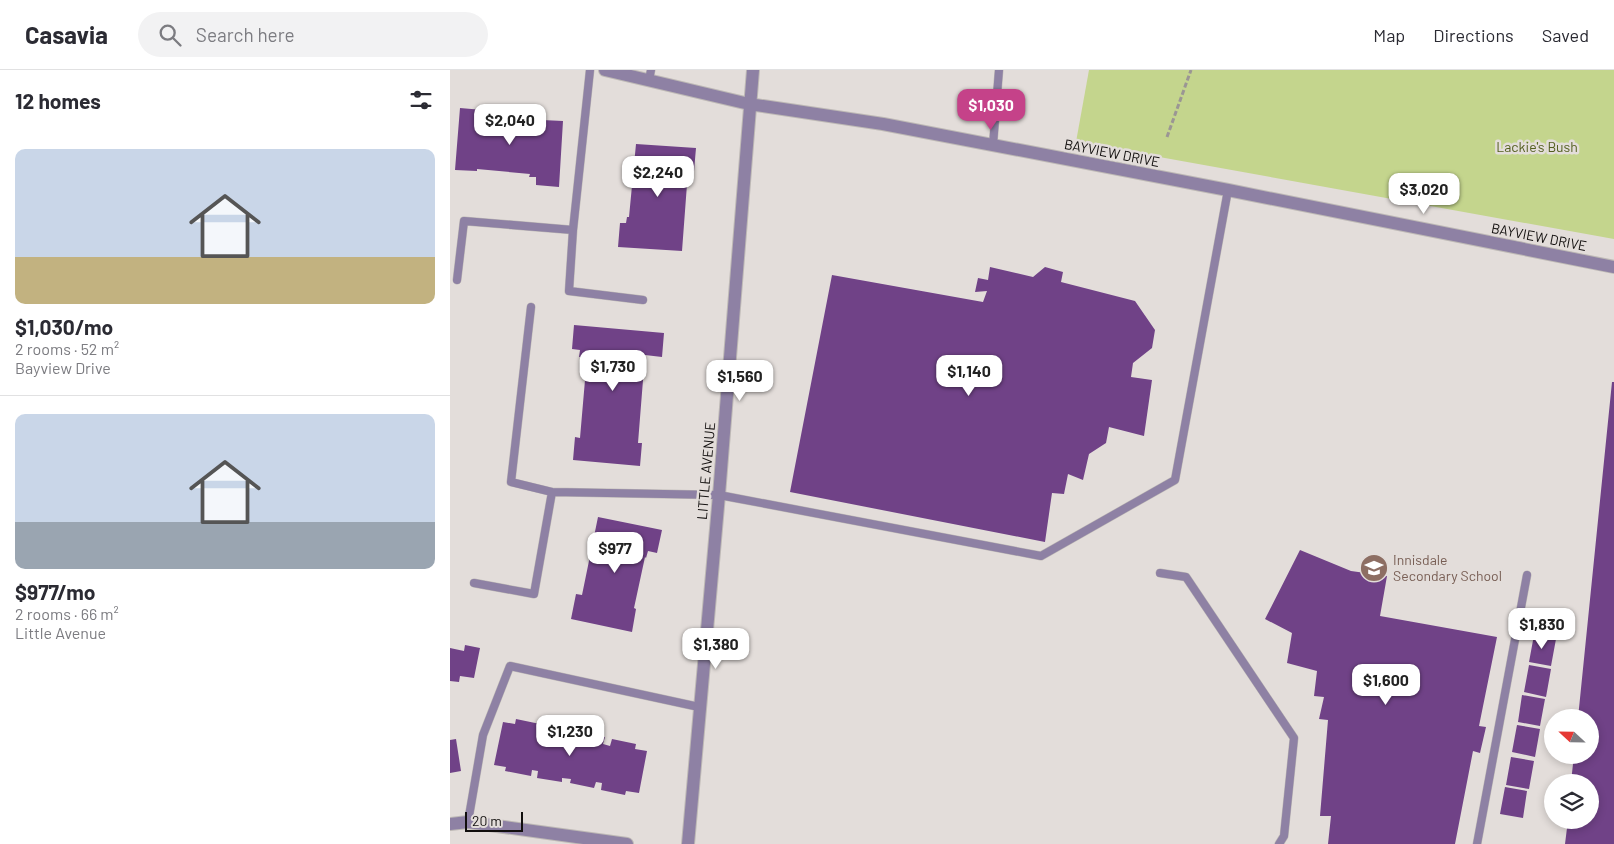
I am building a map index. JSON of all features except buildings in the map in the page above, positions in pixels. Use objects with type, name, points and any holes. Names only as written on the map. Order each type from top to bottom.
[{"type":"street","name":"BAYVIEW DRIVE","points":[[605,70],[650,75],[749,104],[883,124],[1614,267]]},
{"type":"street","name":"LITTLE AVENUE","points":[[688,844],[719,495],[753,70]]},
{"type":"street","points":[[450,824],[468,822],[557,839],[627,844]]},
{"type":"lane","points":[[590,70],[573,230],[569,291],[643,300]]},
{"type":"lane","points":[[993,145],[999,70]]},
{"type":"lane","points":[[531,306],[511,482],[552,492],[719,495],[1041,556],[1175,480],[1228,190]]},
{"type":"lane","points":[[457,280],[464,221],[573,230]]},
{"type":"lane","points":[[474,583],[534,594],[552,492]]},
{"type":"lane","points":[[1160,573],[1186,577],[1294,738],[1284,836],[1279,844]]},
{"type":"lane","points":[[1477,844],[1527,574]]},
{"type":"lane","points":[[468,822],[483,735],[510,666],[699,707]]},
{"type":"path","points":[[1167,137],[1191,70]]},
{"type":"green space","name":"Lackie's Bush","points":[[1089,70],[1614,70],[1614,239],[1076,142]]},
{"type":"place","name":"Innisdale Secondary School","points":[[1374,568]]}]
